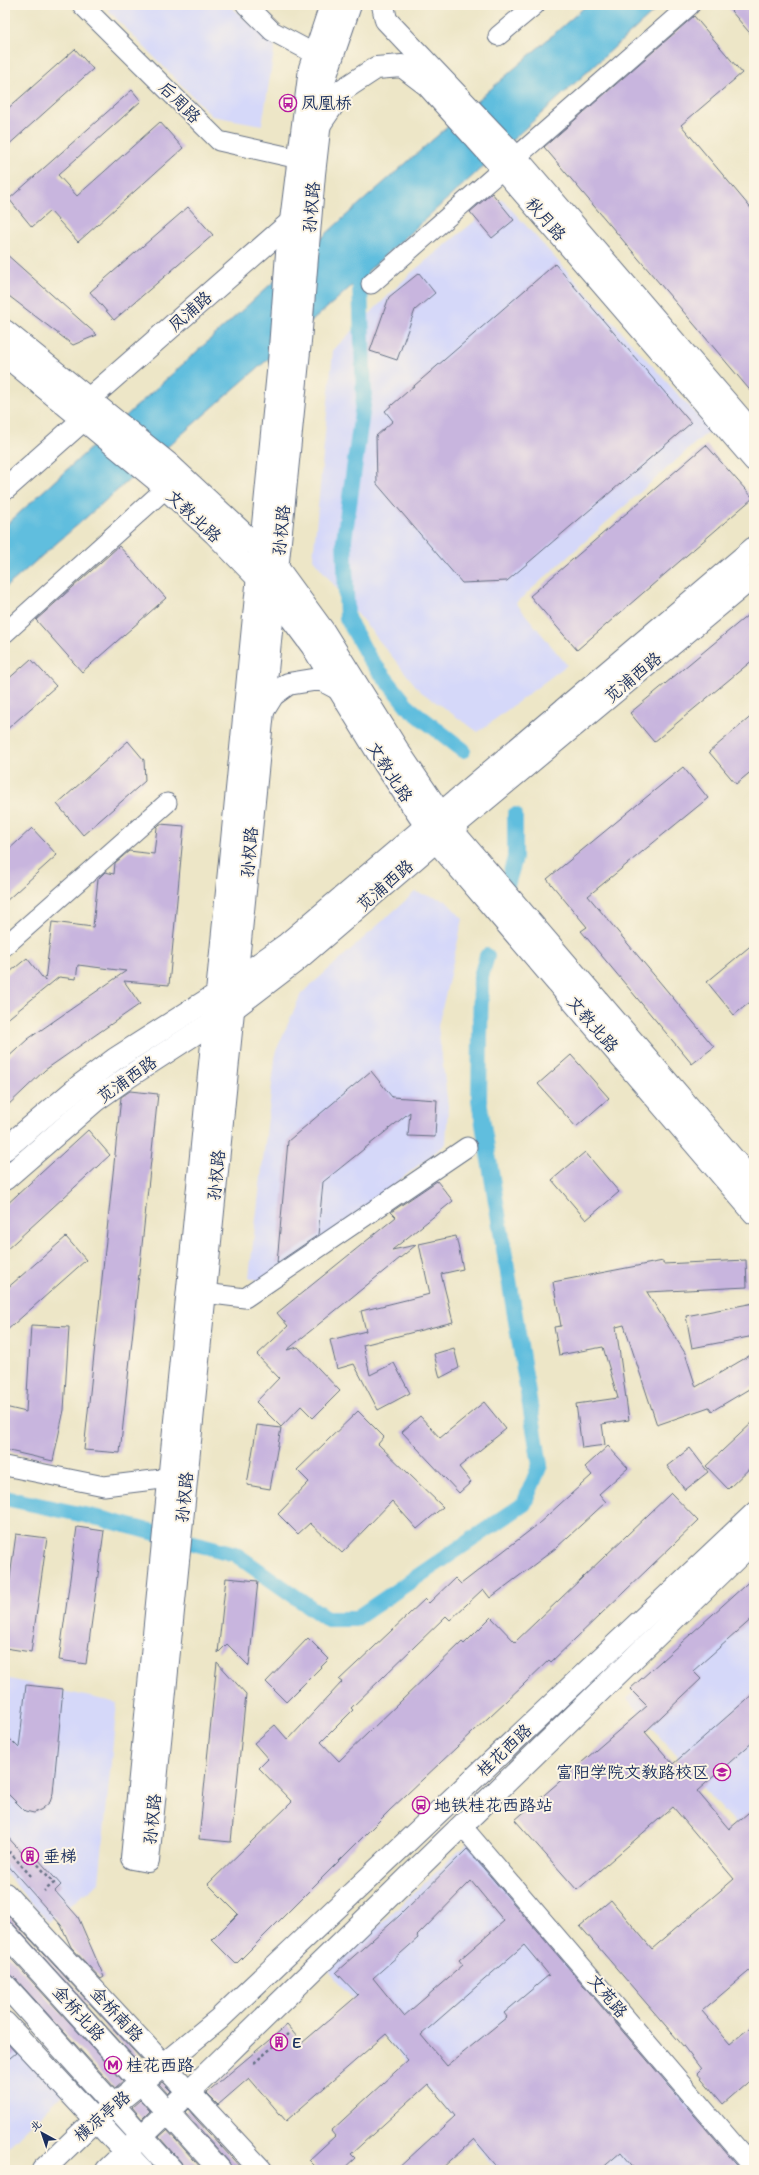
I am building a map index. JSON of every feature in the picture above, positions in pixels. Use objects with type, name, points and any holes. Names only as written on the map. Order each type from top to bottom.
[{"type":"main road","name":"孙权路","points":[[176,1499],[170,1478],[213,1022],[279,362],[287,254],[310,68],[331,5]]},
{"type":"main road","name":"孙权路","points":[[171,1556],[132,1858],[148,1861],[176,1499],[204,1294],[237,980],[325,78],[350,5]]},
{"type":"main road","name":"秋月路","points":[[383,5],[386,20],[434,81],[754,434]]},
{"type":"main road","name":"秋月路","points":[[320,124],[344,89],[376,68],[402,66],[434,81]]},
{"type":"main road","name":"秋月路","points":[[509,162],[754,460]]},
{"type":"main road","name":"凤浦路","points":[[5,489],[90,416],[291,222]]},
{"type":"main road","name":"文教北路","points":[[5,331],[90,416]]},
{"type":"main road","name":"文教北路","points":[[5,355],[90,416],[163,477],[260,549],[277,567],[323,630],[400,755],[438,827]]},
{"type":"main road","name":"凤浦路","points":[[5,473],[90,416]]},
{"type":"main road","name":"文教北路","points":[[163,477],[274,595],[312,646],[337,688],[438,827],[488,887],[754,1183]]},
{"type":"main road","name":"苋浦西路","points":[[5,1179],[96,1100],[233,1009],[296,961],[438,827],[754,548]]},
{"type":"main road","name":"苋浦西路","points":[[5,1149],[83,1083],[115,1059],[217,994],[287,944],[438,827],[754,576]]},
{"type":"main road","points":[[263,711],[273,695],[288,684],[322,680],[337,688]]},
{"type":"main road","name":"文教北路","points":[[529,934],[754,1213]]},
{"type":"main road","name":"桂花西路","points":[[163,2065],[219,2019],[754,1514]]},
{"type":"main road","name":"桂花西路","points":[[189,2091],[754,1541]]},
{"type":"main road","name":"金桥南路","points":[[5,1894],[261,2170]]},
{"type":"main road","name":"金桥北路","points":[[5,1933],[141,2082],[167,2113]]},
{"type":"main road","points":[[5,1985],[143,2136],[172,2170]]},
{"type":"main road","points":[[5,2023],[142,2170]]},
{"type":"main road","name":"横凉亭路","points":[[43,2170],[95,2120],[163,2065]]},
{"type":"main road","points":[[107,2170],[189,2091]]},
{"type":"main road","points":[[167,2113],[220,2170]]},
{"type":"street","name":"后周路","points":[[82,5],[219,141],[299,158]]},
{"type":"street","points":[[246,5],[272,30],[315,54]]},
{"type":"street","points":[[498,36],[535,5]]},
{"type":"street","points":[[371,284],[690,5]]},
{"type":"street","points":[[5,633],[163,477]]},
{"type":"street","points":[[5,946],[167,803]]},
{"type":"street","points":[[204,1294],[245,1298],[467,1147]]},
{"type":"street","points":[[5,1466],[104,1486],[170,1478]]},
{"type":"street","name":"文苑路","points":[[461,1825],[754,2168]]},
{"type":"path","points":[[5,1847],[31,1876]]},
{"type":"path","points":[[34,1860],[54,1883],[44,1891]]},
{"type":"path","points":[[254,2063],[288,2034]]},
{"type":"shaded area","points":[[113,5],[229,5],[275,46],[262,125],[212,116],[108,10]]},
{"type":"shaded area","points":[[502,199],[710,430],[516,603],[567,665],[478,732],[420,691],[313,559],[333,350],[412,272]]},
{"type":"shaded area","points":[[415,892],[445,900],[463,919],[438,1026],[448,1106],[446,1144],[266,1284],[249,1277],[276,1051],[301,994]]},
{"type":"shaded area","name":"富阳学院文教路校区","points":[[754,1583],[754,1846],[627,1699]]},
{"type":"shaded area","points":[[5,1678],[117,1703],[99,1882],[49,1922],[5,1873]]},
{"type":"shaded area","points":[[472,1839],[753,2170],[497,2170],[329,1971]]},
{"type":"shaded area","points":[[5,2027],[65,2092],[5,2150]]},
{"type":"water","points":[[587,5],[661,5],[336,300],[5,588],[5,526],[349,213]]},
{"type":"building","points":[[726,5],[754,5],[754,38]]},
{"type":"building","points":[[694,16],[742,73],[681,125],[754,212],[754,395],[544,147]]},
{"type":"building","points":[[75,49],[93,69],[5,148],[5,111]]},
{"type":"building","points":[[132,90],[141,101],[58,175],[77,196],[160,122],[183,148],[78,242],[50,211],[32,227],[9,199]]},
{"type":"building","points":[[492,193],[514,220],[492,238],[470,212]]},
{"type":"building","points":[[188,207],[213,235],[114,320],[90,292]]},
{"type":"building","points":[[5,253],[97,335],[73,345],[5,293]]},
{"type":"building","points":[[555,264],[691,423],[507,581],[462,583],[377,484],[376,436],[393,421],[385,411]]},
{"type":"building","points":[[419,273],[435,293],[415,310],[397,360],[370,351],[389,297]]},
{"type":"building","points":[[706,445],[753,498],[577,650],[530,596]]},
{"type":"building","points":[[119,546],[166,598],[82,672],[36,620]]},
{"type":"building","points":[[754,610],[754,659],[654,742],[630,713]]},
{"type":"building","points":[[31,659],[56,686],[5,731],[5,682]]},
{"type":"building","points":[[754,714],[754,769],[736,784],[709,752]]},
{"type":"building","points":[[128,741],[144,760],[145,781],[83,835],[57,804]]},
{"type":"building","points":[[683,767],[708,798],[588,896],[714,1047],[692,1064],[581,931],[587,927],[547,879]]},
{"type":"building","points":[[160,824],[184,826],[169,985],[124,981],[140,1004],[45,1070],[5,1108],[5,1060],[28,1039],[126,971],[78,965],[76,979],[59,977],[5,1021],[5,976],[27,958],[45,981],[52,922],[93,927],[98,879],[105,872],[114,874],[115,863],[129,851],[154,854],[157,827]]},
{"type":"building","points":[[32,828],[57,855],[5,902],[5,853]]},
{"type":"building","points":[[754,943],[754,999],[734,1015],[707,982]]},
{"type":"building","points":[[571,1055],[609,1098],[576,1127],[538,1084]]},
{"type":"building","points":[[371,1071],[392,1097],[437,1100],[435,1137],[408,1136],[410,1112],[323,1182],[318,1235],[277,1263],[288,1141]]},
{"type":"building","points":[[130,1091],[158,1094],[120,1453],[84,1450],[121,1097]]},
{"type":"building","points":[[88,1130],[110,1155],[5,1251],[5,1206]]},
{"type":"building","points":[[585,1152],[619,1192],[586,1220],[552,1180]]},
{"type":"building","points":[[437,1181],[453,1201],[392,1250],[416,1245],[287,1350],[298,1347],[340,1391],[313,1418],[301,1406],[281,1427],[256,1402],[279,1378],[257,1355],[288,1326],[277,1313],[396,1217],[391,1212]]},
{"type":"building","points":[[456,1236],[463,1269],[441,1274],[453,1322],[363,1345],[370,1375],[394,1363],[410,1393],[378,1410],[354,1364],[337,1369],[330,1340],[366,1331],[361,1311],[430,1294],[419,1244]]},
{"type":"building","points":[[66,1237],[86,1260],[5,1332],[5,1290]]},
{"type":"building","points":[[746,1260],[747,1287],[647,1292],[685,1353],[696,1387],[754,1353],[754,1386],[712,1411],[709,1407],[657,1425],[624,1325],[616,1327],[629,1420],[602,1424],[605,1445],[582,1448],[576,1404],[618,1398],[603,1347],[559,1355],[554,1327],[561,1326],[553,1282],[663,1261],[663,1264]]},
{"type":"building","points":[[754,1303],[754,1336],[692,1348],[686,1316]]},
{"type":"building","points":[[31,1325],[69,1327],[64,1410],[53,1461],[5,1450],[5,1407],[26,1412]]},
{"type":"building","points":[[454,1348],[459,1368],[440,1378],[434,1354]]},
{"type":"building","points":[[484,1402],[506,1429],[459,1467],[471,1482],[459,1493],[402,1432],[420,1416],[440,1438]]},
{"type":"building","points":[[358,1411],[384,1437],[378,1444],[443,1507],[417,1529],[392,1501],[342,1553],[310,1523],[298,1534],[278,1514],[309,1482],[297,1470]]},
{"type":"building","points":[[754,1421],[754,1464],[728,1489],[706,1466]]},
{"type":"building","points":[[257,1425],[281,1428],[270,1489],[247,1485]]},
{"type":"building","points":[[608,1446],[628,1468],[599,1494],[606,1502],[556,1548],[490,1598],[483,1589],[450,1620],[446,1616],[351,1708],[353,1710],[321,1742],[339,1761],[462,1642],[464,1644],[491,1617],[515,1642],[671,1493],[698,1521],[551,1662],[549,1660],[390,1810],[236,1964],[212,1940],[238,1914],[208,1884],[292,1802],[259,1768],[268,1759],[254,1743],[275,1725],[288,1740],[342,1682],[339,1680],[425,1599],[429,1603],[455,1578],[461,1584],[537,1525],[592,1475],[585,1467]]},
{"type":"building","points":[[690,1448],[708,1472],[685,1490],[667,1466]]},
{"type":"building","points":[[77,1527],[104,1531],[86,1664],[59,1660]]},
{"type":"building","points":[[16,1534],[47,1538],[31,1652],[5,1648],[5,1613]]},
{"type":"building","points":[[754,1577],[754,1617],[693,1671],[701,1679],[645,1732],[673,1764],[754,1693],[754,1741],[697,1791],[729,1829],[754,1808],[754,1967],[702,2011],[730,2044],[754,2024],[754,2077],[723,2104],[697,2073],[701,2069],[684,2047],[580,1926],[611,1900],[652,1949],[734,1879],[673,1807],[577,1890],[515,1820],[647,1706],[630,1689]]},
{"type":"building","points":[[226,1578],[258,1581],[249,1666],[227,1644],[218,1653]]},
{"type":"building","points":[[308,1638],[329,1659],[286,1702],[266,1682]]},
{"type":"building","points":[[217,1662],[246,1694],[231,1842],[199,1839]]},
{"type":"building","points":[[26,1685],[63,1689],[53,1793],[50,1802],[42,1809],[34,1813],[25,1811],[5,1791],[5,1734],[19,1748]]},
{"type":"building","points":[[5,1834],[24,1855],[30,1850],[61,1885],[55,1891],[78,1917],[104,1977],[101,1979],[71,1947],[61,1925],[5,1862]]},
{"type":"building","points":[[467,1849],[741,2170],[636,2170],[621,2152],[600,2170],[500,2170],[474,2139],[440,2170],[396,2170],[455,2116],[428,2084],[351,2154],[355,2158],[342,2170],[319,2170],[309,2160],[335,2136],[331,2131],[408,2060],[386,2034],[286,2121],[249,2078],[218,2105],[206,2093],[287,2025],[302,2043],[358,1995],[336,1972],[399,1916]],"holes":[[[471,1881],[504,1921],[459,1960],[463,1965],[404,2016],[373,1978],[418,1938],[417,1936]],[[524,1945],[549,1975],[504,2013],[507,2017],[447,2066],[421,2035]]]},
{"type":"building","points":[[5,1912],[145,2063],[142,2066],[14,1925],[5,1921]]},
{"type":"building","points":[[5,1952],[123,2081],[115,2088],[14,1977],[5,1973]]},
{"type":"building","points":[[5,2041],[16,2053],[5,2062]]},
{"type":"building","points":[[162,2082],[171,2091],[168,2094],[159,2084]]},
{"type":"building","points":[[140,2100],[150,2111],[142,2119],[132,2107]]},
{"type":"building","points":[[188,2109],[243,2170],[232,2170],[229,2162],[185,2112]]},
{"type":"building","points":[[167,2130],[203,2170],[184,2170],[181,2162],[159,2137]]},
{"type":"waterway","points":[[359,257],[364,398],[344,540],[347,618],[369,658],[409,708],[463,750]]},
{"type":"waterway","points":[[507,885],[515,858],[515,815]]},
{"type":"waterway","points":[[5,1498],[103,1519],[235,1554],[327,1619],[355,1619],[524,1504],[540,1465],[479,1100],[481,976],[487,956]]},
{"type":"place","name":"凤凰桥","points":[[288,103]]},
{"type":"place","name":"富阳学院文教路校区","points":[[722,1772]]},
{"type":"place","name":"地铁桂花西路站","points":[[421,1805]]},
{"type":"place","name":"垂梯","points":[[30,1856]]},
{"type":"place","name":"E","points":[[279,2042]]},
{"type":"place","name":"桂花西路","points":[[113,2065]]}]
